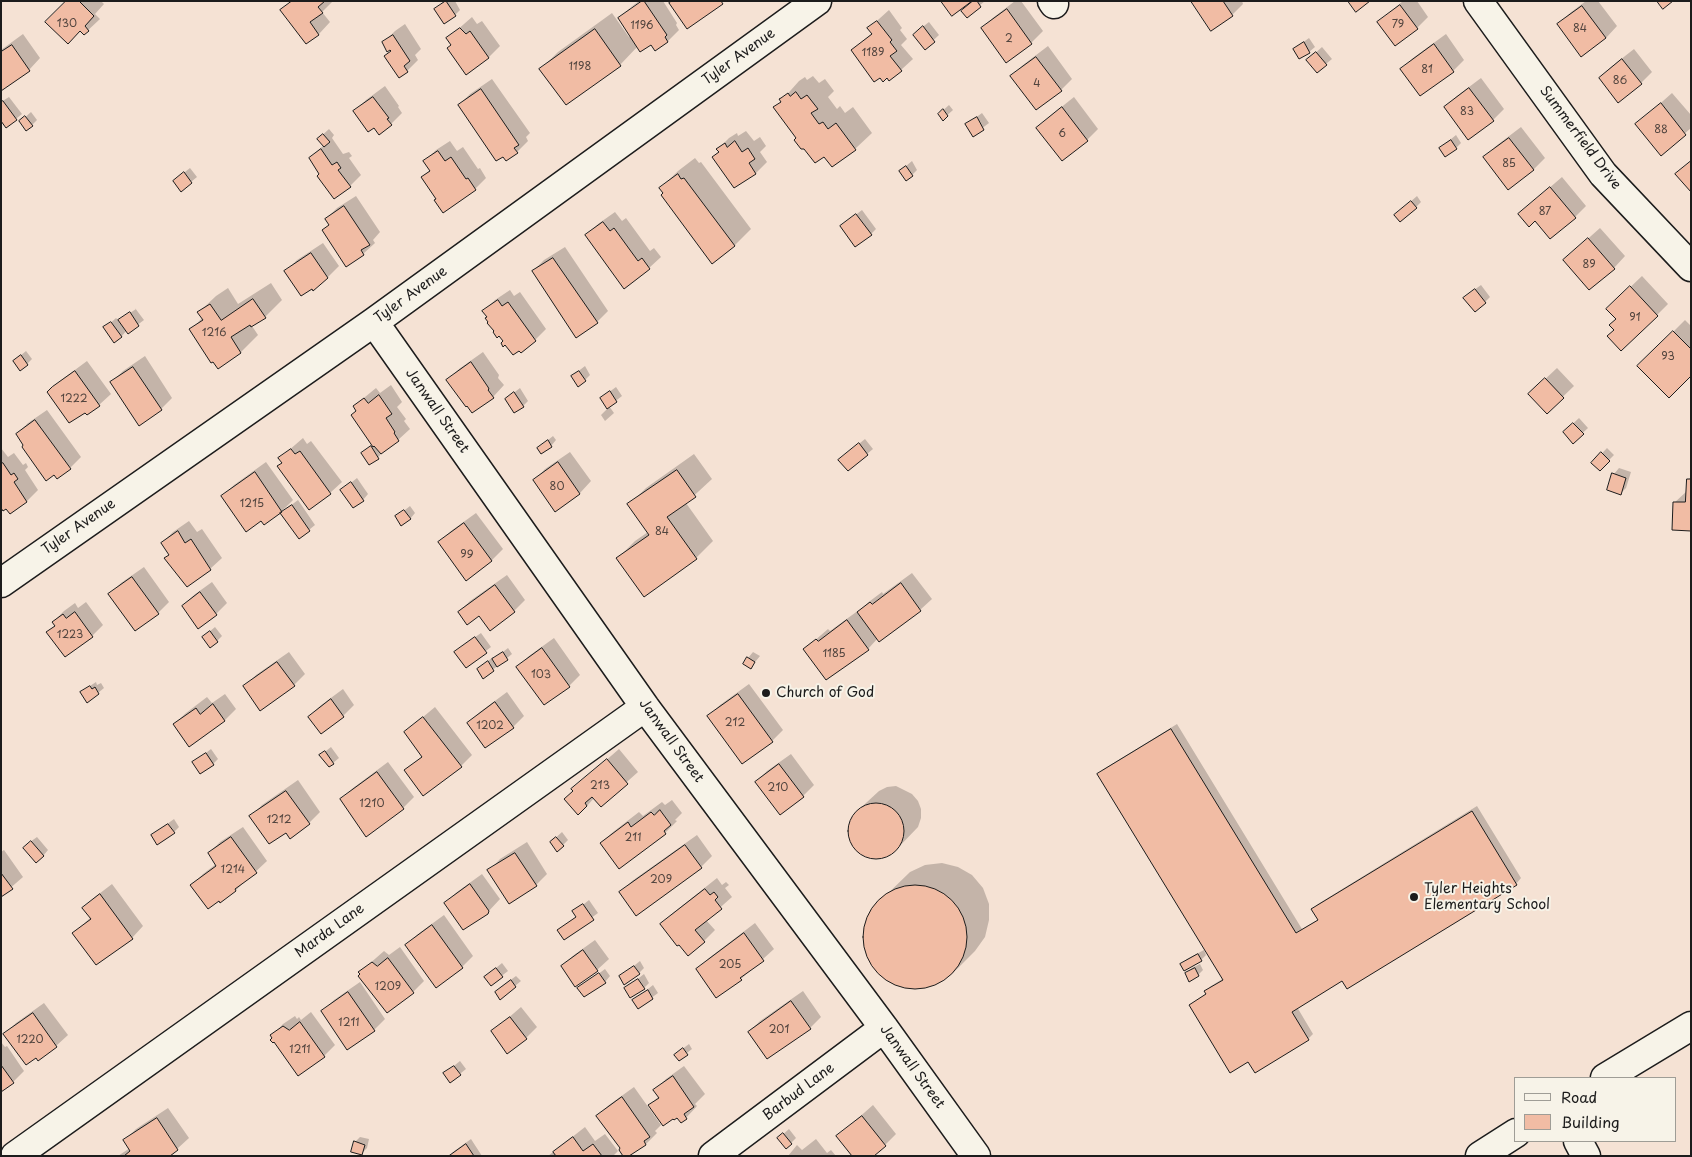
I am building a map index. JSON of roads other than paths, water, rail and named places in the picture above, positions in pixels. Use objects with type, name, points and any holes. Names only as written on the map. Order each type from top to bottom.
[{"type":"street","name":"Tyler Avenue","points":[[1,583],[374,322],[817,1]]},
{"type":"street","name":"Summerfield Drive","points":[[1478,1],[1603,174],[1691,267]]},
{"type":"street","name":"Janwall Street","points":[[374,322],[644,706],[884,1028],[976,1156]]},
{"type":"street","name":"Marda Lane","points":[[15,1156],[644,706]]},
{"type":"street","points":[[1607,1077],[1691,1026]]},
{"type":"street","name":"Barbud Lane","points":[[713,1156],[884,1028]]},
{"type":"street","points":[[1480,1156],[1514,1134]]},
{"type":"street","points":[[1579,1142],[1586,1156]]},
{"type":"place","name":"Church of God","points":[[766,693]]},
{"type":"place","name":"Tyler Heights Elementary School","points":[[1414,897]]}]
